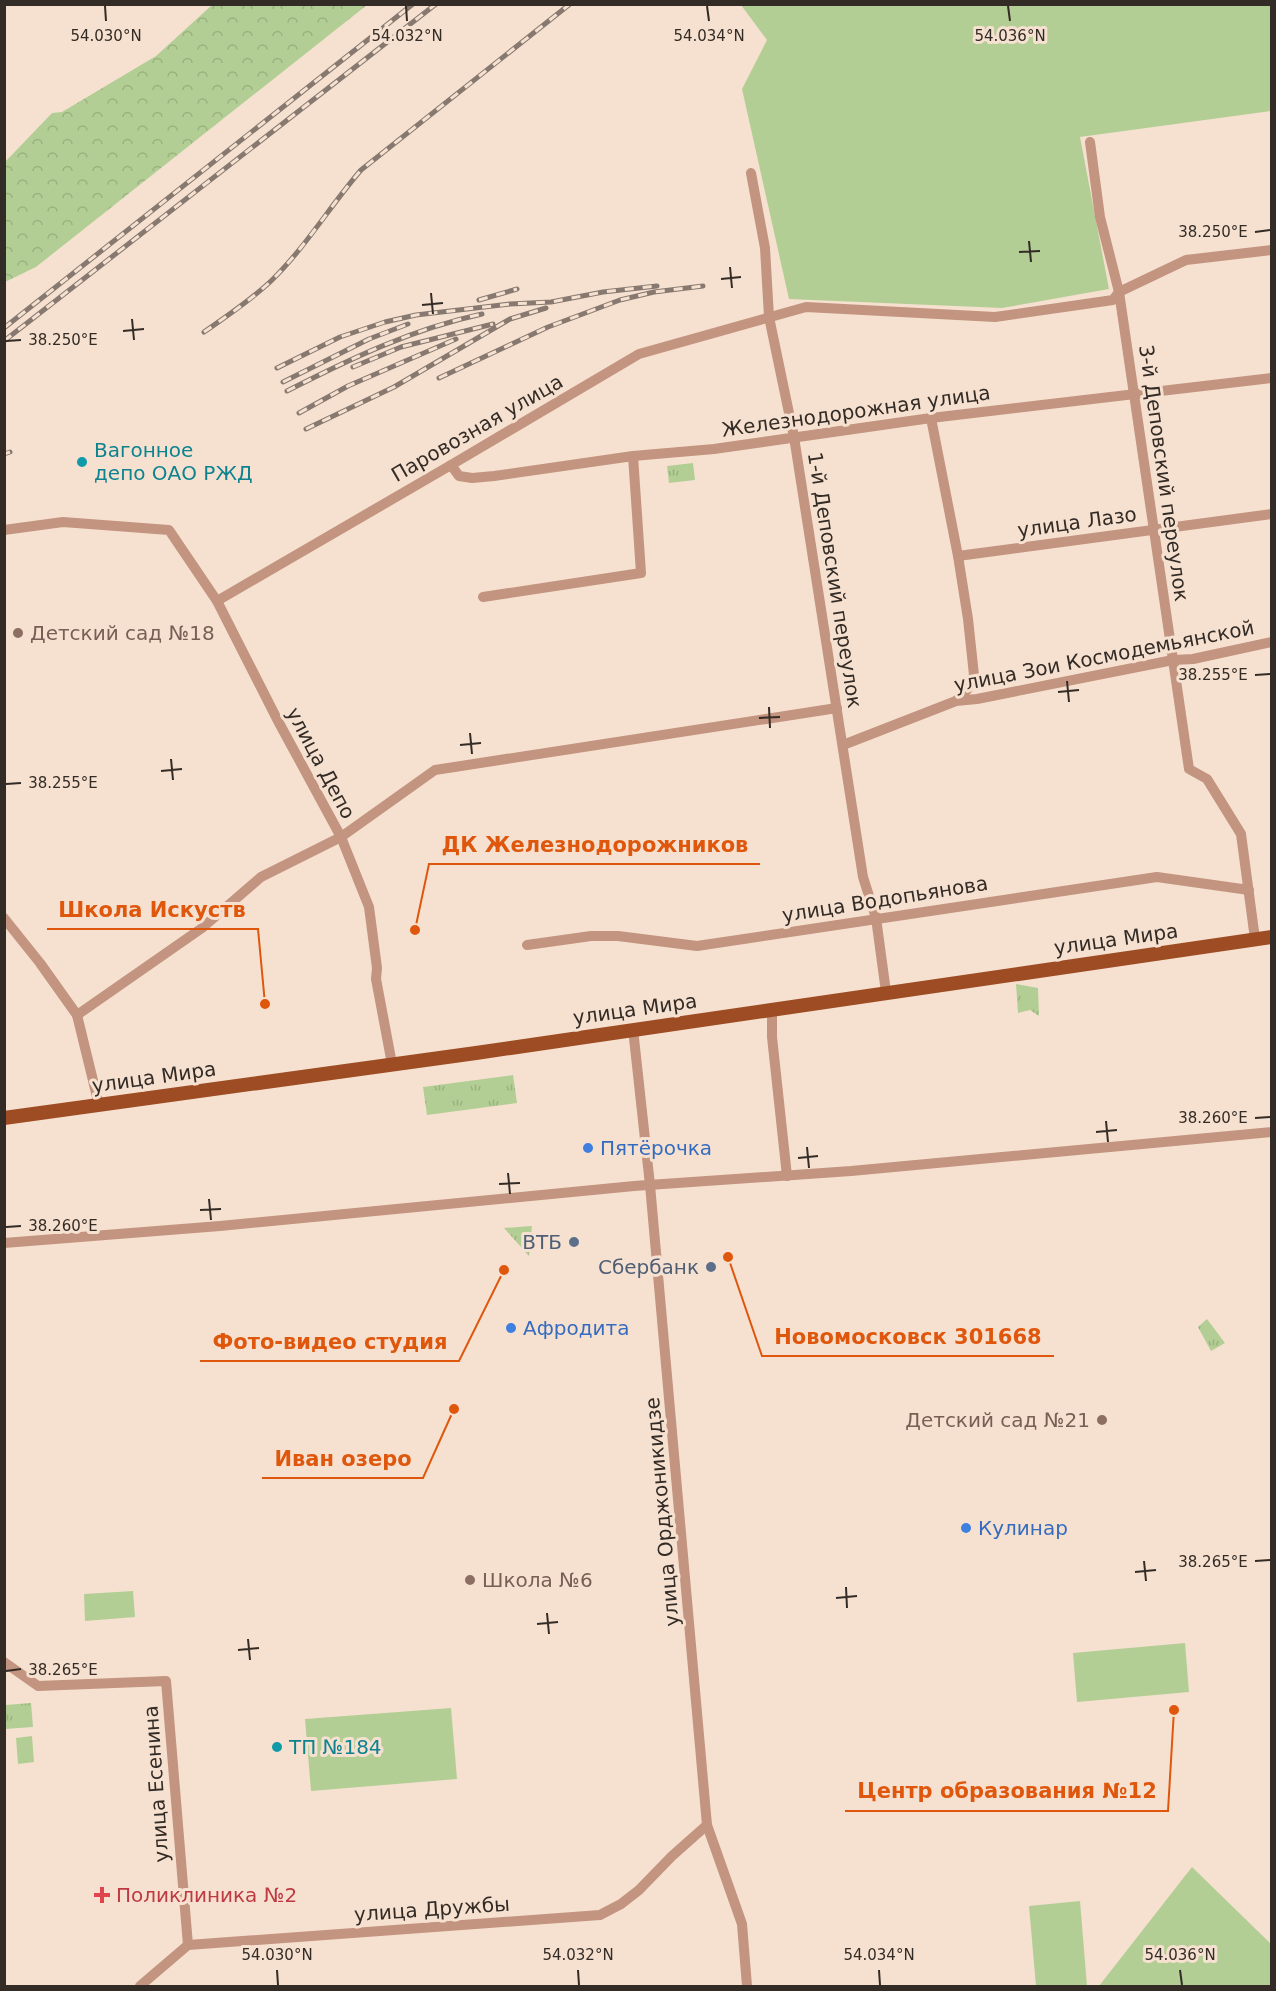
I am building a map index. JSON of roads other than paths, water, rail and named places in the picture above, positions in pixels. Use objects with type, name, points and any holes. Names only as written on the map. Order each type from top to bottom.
[{"type":"main road","name":"улица Мира","points":[[4,1118],[1272,937]]},
{"type":"street","name":"3-й Деповский переулок","points":[[1090,142],[1100,217],[1119,292],[1189,769],[1207,779],[1241,834],[1249,890]]},
{"type":"street","name":"1-й Деповский переулок","points":[[751,173],[765,248],[769,317],[794,437],[863,877],[876,918],[886,992]]},
{"type":"street","name":"Паровозная улица","points":[[217,601],[639,354],[806,307],[995,317],[1113,300],[1119,292],[1186,260],[1272,250]]},
{"type":"street","name":"Железнодорожная улица","points":[[451,465],[459,476],[472,478],[633,456],[714,449],[931,418],[1272,378]]},
{"type":"street","points":[[931,418],[958,556],[974,675],[967,690],[956,701]]},
{"type":"street","points":[[483,597],[640,573],[633,456]]},
{"type":"street","name":"улица Лазо","points":[[958,556],[1272,514]]},
{"type":"street","name":"улица Депо","points":[[4,530],[63,522],[169,530],[217,601],[278,721],[341,837],[261,877],[202,928],[77,1015]]},
{"type":"street","name":"улица Зои Космодемьянской","points":[[843,745],[956,701],[977,699],[1173,660],[1193,659],[1272,642]]},
{"type":"street","points":[[392,1064],[376,980],[377,968],[369,907],[341,837],[435,770],[837,708]]},
{"type":"street","name":"улица Водопьянова","points":[[526,945],[591,936],[618,936],[697,946],[1156,877],[1249,890]]},
{"type":"street","points":[[1249,890],[1255,939]]},
{"type":"street","points":[[4,918],[77,1015],[99,1105]]},
{"type":"street","points":[[772,1009],[772,1037],[787,1176]]},
{"type":"street","name":"улица Орджоникидзе","points":[[633,1029],[650,1185],[707,1825],[742,1924],[747,1986]]},
{"type":"street","points":[[4,1243],[220,1226],[650,1185],[787,1176],[1272,1132]]},
{"type":"street","name":"улица Есенина","points":[[4,1662],[38,1686],[166,1681],[188,1945]]},
{"type":"street","name":"улица Дружбы","points":[[188,1945],[600,1915],[621,1904],[639,1890],[707,1825]]},
{"type":"street","points":[[140,1986],[188,1945]]},
{"type":"railway","points":[[4,328],[413,4]]},
{"type":"railway","points":[[4,341],[436,4]]},
{"type":"railway","points":[[204,332],[271,281],[295,255],[361,170],[570,4]]},
{"type":"railway","points":[[277,368],[340,337],[385,322],[416,315],[510,304],[551,302],[603,292],[657,286]]},
{"type":"railway","points":[[439,378],[548,327],[620,300],[654,292],[703,286]]},
{"type":"railway","points":[[479,300],[517,289]]},
{"type":"railway","points":[[306,429],[394,387],[510,319],[546,308]]},
{"type":"railway","points":[[287,391],[406,337],[482,314]]},
{"type":"railway","points":[[283,382],[369,339],[408,324]]},
{"type":"railway","points":[[353,367],[401,347],[493,324]]},
{"type":"railway","points":[[299,413],[348,386],[456,339]]},
{"type":"railway","points":[[4,454],[10,452]]},
{"type":"place","name":"Вагонное депо ОАО РЖД","points":[[82,462]]},
{"type":"place","name":"Детский сад №18","points":[[18,633]]},
{"type":"place","name":"ДК Железнодорожников","points":[[415,930]]},
{"type":"place","name":"Школа Искуств","points":[[265,1004]]},
{"type":"place","name":"Пятёрочка","points":[[588,1148]]},
{"type":"place","name":"ВТБ","points":[[574,1242]]},
{"type":"place","name":"Новомосковск 301668","points":[[728,1257]]},
{"type":"place","name":"Сбербанк","points":[[711,1267]]},
{"type":"place","name":"Фото-видео студия","points":[[504,1270]]},
{"type":"place","name":"Афродита","points":[[511,1328]]},
{"type":"place","name":"Иван озеро","points":[[454,1409]]},
{"type":"place","name":"Детский сад №21","points":[[1102,1420]]},
{"type":"place","name":"Кулинар","points":[[966,1528]]},
{"type":"place","name":"Школа №6","points":[[470,1580]]},
{"type":"place","name":"Центр образования №12","points":[[1174,1710]]},
{"type":"place","name":"ТП №184","points":[[277,1747]]},
{"type":"place","name":"Поликлиника №2","points":[[102,1895]]}]
